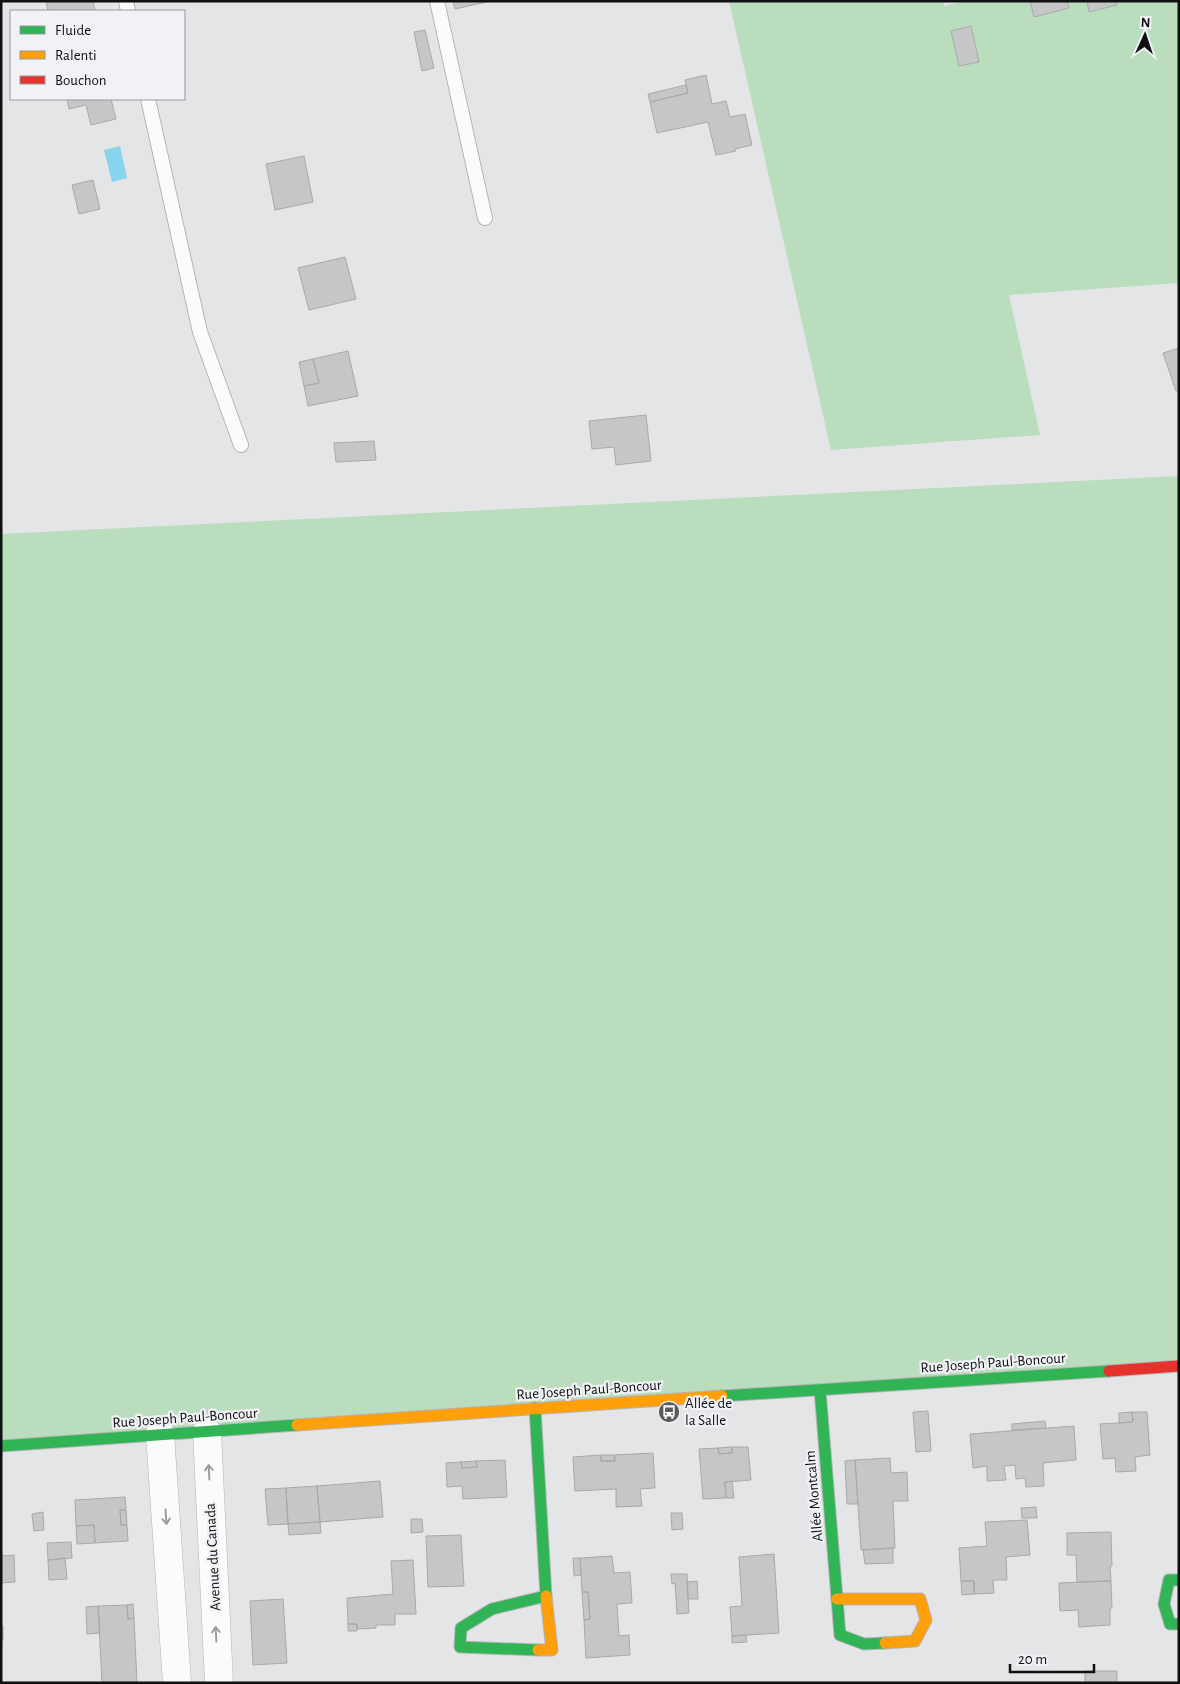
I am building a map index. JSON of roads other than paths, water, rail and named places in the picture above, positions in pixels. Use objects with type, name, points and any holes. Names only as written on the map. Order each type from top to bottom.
[{"type":"street","name":"Rue Joseph Paul-Boncour","points":[[1,1446],[535,1408],[1179,1366]]},
{"type":"street","name":"Allée Montcalm","points":[[820,1390],[837,1599],[840,1635],[864,1644],[915,1641],[926,1620],[920,1599],[837,1599]]},
{"type":"street","points":[[535,1408],[546,1596],[552,1650],[460,1647],[461,1628],[492,1609],[546,1596]]},
{"type":"street","name":"Avenue du Canada","points":[[207,1432],[219,1683]]},
{"type":"street","points":[[160,1434],[177,1683]]},
{"type":"street","points":[[1179,1580],[1169,1580],[1164,1604],[1170,1624],[1179,1624]]},
{"type":"lane","points":[[438,1],[485,218]]},
{"type":"lane","points":[[148,100],[200,332],[241,445]]},
{"type":"water","points":[[120,146],[127,178],[112,182],[104,150]]},
{"type":"place","name":"Allée de la Salle","points":[[669,1412]]}]
